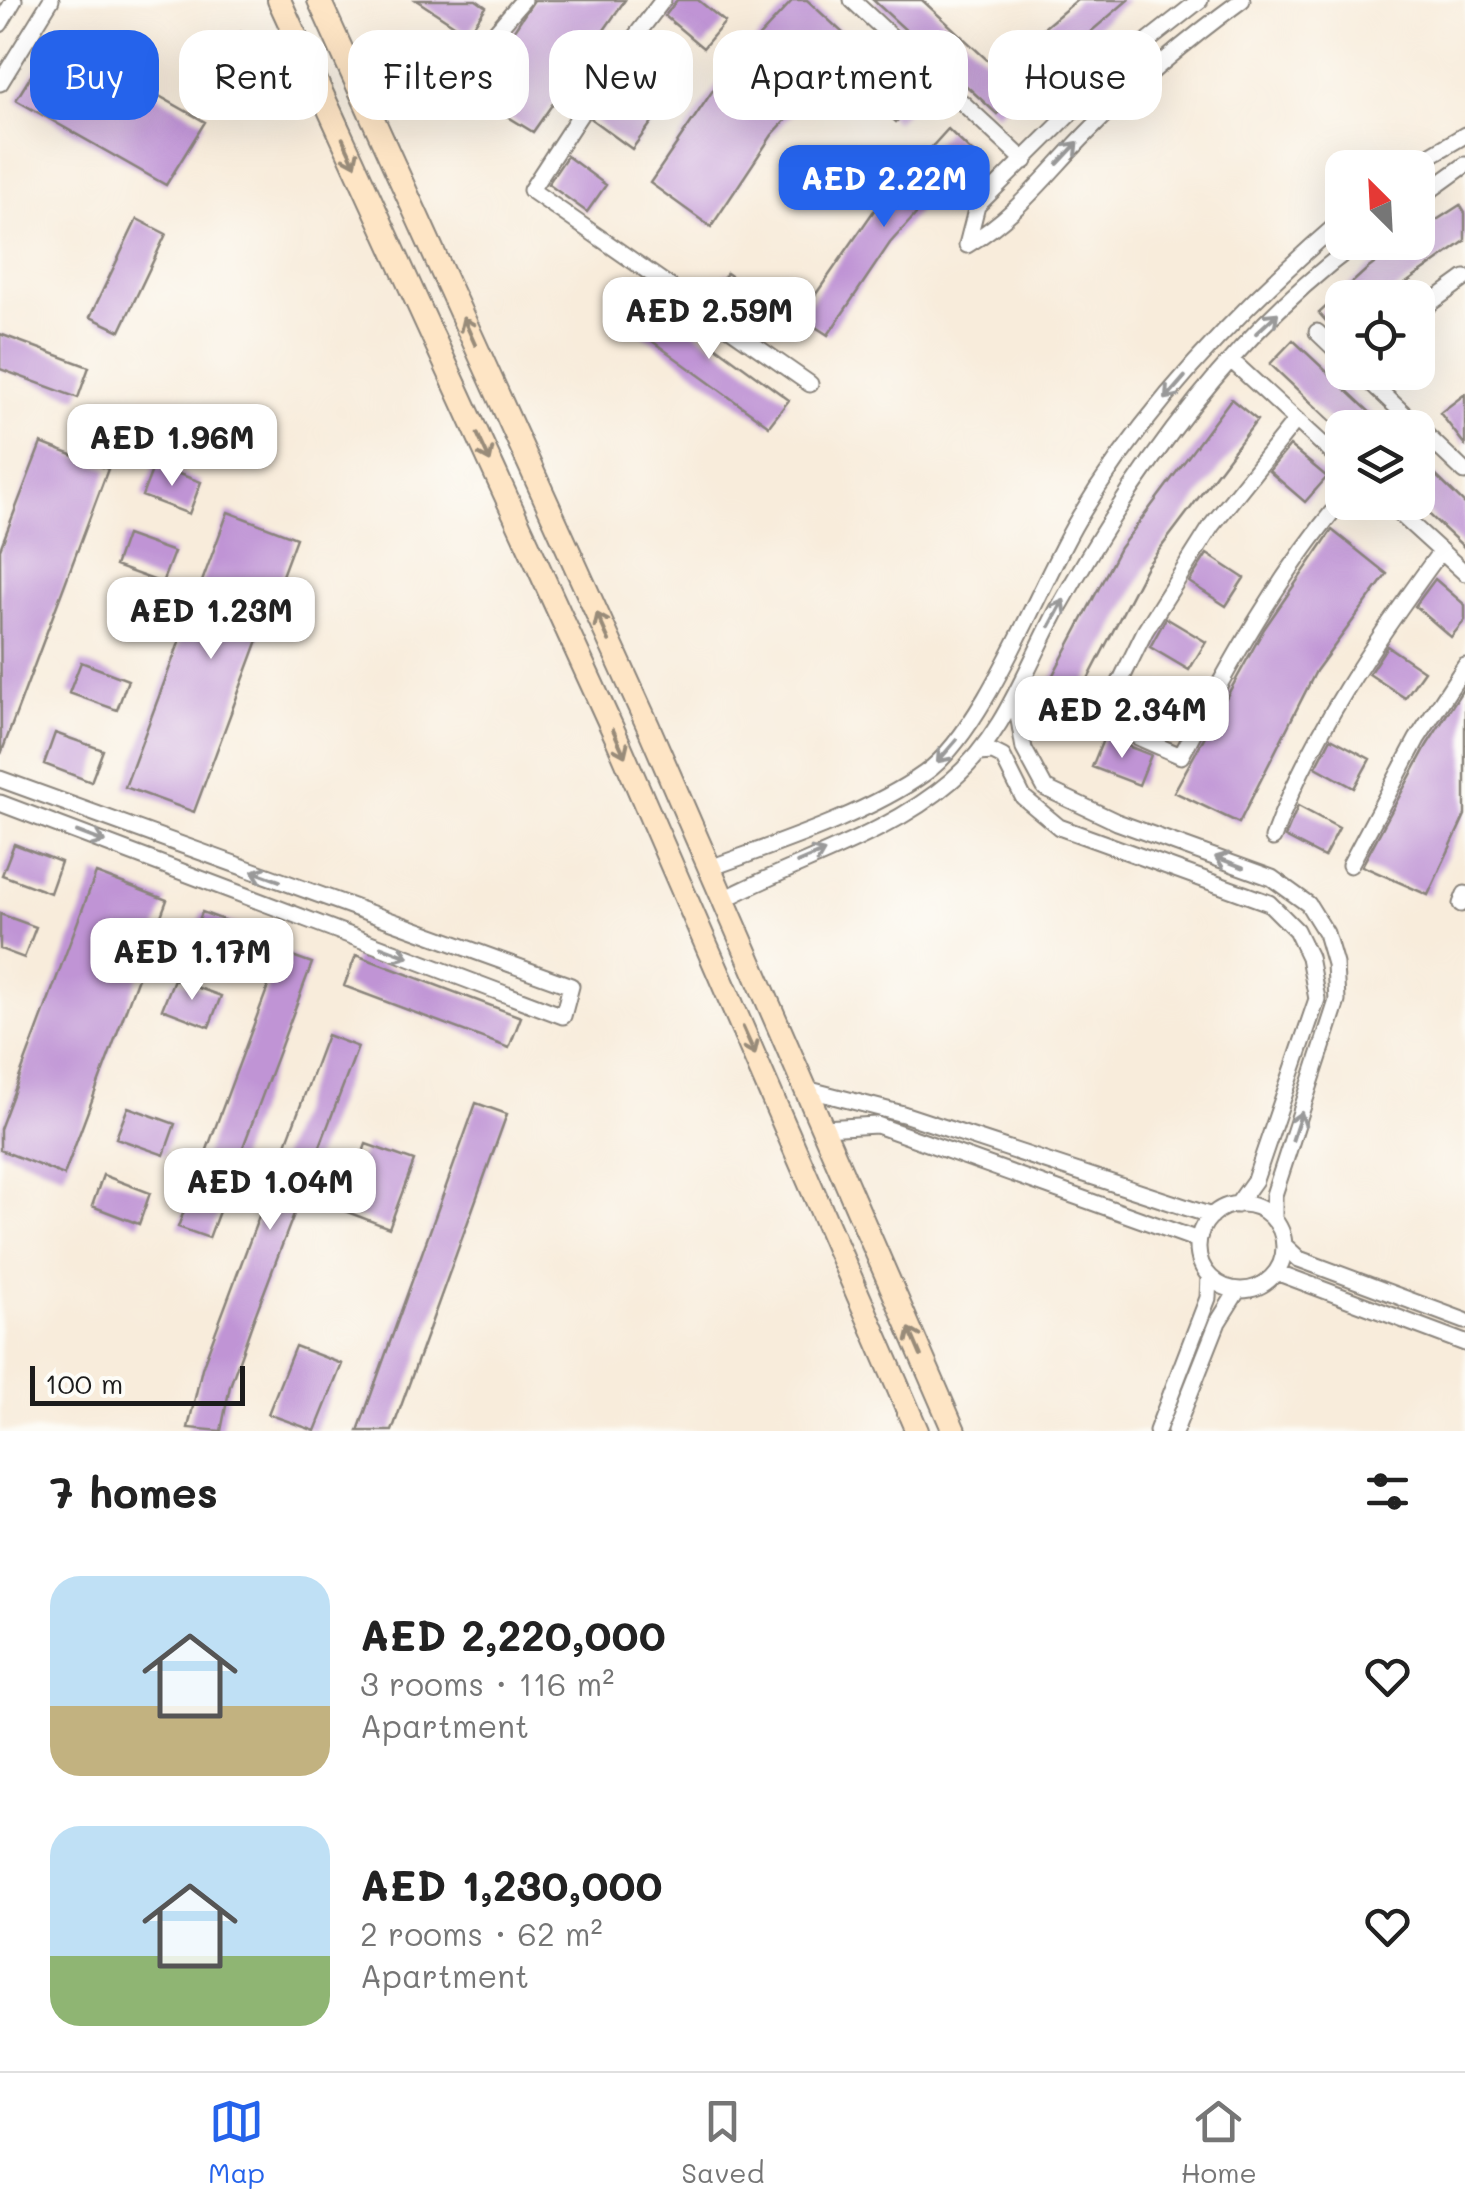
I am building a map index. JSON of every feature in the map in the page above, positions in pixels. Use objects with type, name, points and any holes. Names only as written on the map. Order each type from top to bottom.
[{"type":"main road","points":[[279,0],[617,739],[917,1431]]},
{"type":"main road","points":[[319,0],[710,868],[954,1431]]},
{"type":"street","points":[[0,24],[14,0]]},
{"type":"street","points":[[0,84],[50,0]]},
{"type":"street","points":[[497,30],[523,0]]},
{"type":"street","points":[[663,0],[606,75],[531,190],[810,384]]},
{"type":"street","points":[[852,0],[1025,161]]},
{"type":"street","points":[[1200,0],[1126,58],[978,206],[967,245],[1002,224],[1088,131],[1172,51],[1242,0]]},
{"type":"street","points":[[1435,153],[1465,135]]},
{"type":"street","points":[[1435,187],[1465,165]]},
{"type":"street","points":[[710,868],[866,804],[926,773],[951,749],[985,696],[1077,521],[1133,436],[1214,344],[1325,236]]},
{"type":"street","points":[[724,900],[873,832],[952,781],[978,753],[1015,696],[1057,611],[1118,507],[1172,430],[1256,333],[1338,260]]},
{"type":"street","points":[[1435,300],[1465,278]]},
{"type":"street","points":[[1318,332],[1325,339]]},
{"type":"street","points":[[1232,361],[1325,446]]},
{"type":"street","points":[[1379,390],[1465,472]]},
{"type":"street","points":[[1296,420],[1212,526],[1145,631],[1102,721],[1181,756],[1240,646],[1288,570],[1327,520]]},
{"type":"street","points":[[1407,520],[1465,573]]},
{"type":"street","points":[[1273,838],[1288,798],[1342,694],[1441,551]]},
{"type":"street","points":[[1350,864],[1417,739],[1465,666]]},
{"type":"street","points":[[1015,696],[1024,749],[1044,788],[1088,810],[1272,878],[1308,904],[1326,933],[1335,964],[1337,1001],[1274,1194],[1274,1220],[1284,1245],[1298,1259],[1465,1321]]},
{"type":"street","points":[[978,753],[994,752],[1003,757],[1023,797],[1059,827],[1269,903],[1296,930],[1309,958],[1317,999],[1255,1180],[1237,1205],[1212,1216],[1198,1240],[1198,1254],[1210,1276],[1208,1298],[1157,1431]]},
{"type":"street","points":[[0,779],[571,986],[563,1016],[0,803]]},
{"type":"street","points":[[806,1089],[902,1114],[1212,1216]]},
{"type":"street","points":[[823,1128],[877,1125],[1198,1240]]},
{"type":"street","points":[[1237,1205],[1264,1211],[1274,1220]]},
{"type":"street","points":[[1210,1276],[1238,1290],[1252,1289],[1276,1272],[1284,1245]]},
{"type":"street","points":[[1276,1272],[1465,1342]]},
{"type":"street","points":[[1175,1431],[1218,1322],[1238,1290]]},
{"type":"building","points":[[416,0],[476,0],[486,7],[471,30],[462,30]]},
{"type":"building","points":[[534,0],[625,0],[604,30],[549,30],[549,109],[533,132],[513,120],[529,120],[529,30],[514,30]]},
{"type":"building","points":[[677,0],[698,0],[725,22],[713,30],[713,36],[703,48],[693,40],[693,30],[682,30],[665,16]]},
{"type":"building","points":[[793,0],[807,0],[840,30],[765,30]]},
{"type":"building","points":[[873,0],[922,0],[955,30],[906,30]]},
{"type":"building","points":[[1077,0],[1128,0],[1093,30],[1042,30]]},
{"type":"building","points":[[968,42],[988,61],[988,106],[968,87]]},
{"type":"building","points":[[30,77],[30,108],[16,100]]},
{"type":"building","points":[[713,90],[713,120],[786,120],[711,227],[650,183]]},
{"type":"building","points":[[159,96],[179,107],[179,120],[205,122],[166,185],[51,120],[159,120]]},
{"type":"building","points":[[592,120],[652,122],[632,149]]},
{"type":"building","points":[[948,129],[972,152],[890,243],[828,335],[800,317],[873,212]]},
{"type":"building","points":[[567,156],[606,185],[587,212],[548,184]]},
{"type":"building","points":[[1460,205],[1465,213],[1465,241],[1410,280],[1355,280],[1379,260],[1435,260],[1435,221]]},
{"type":"building","points":[[137,219],[166,234],[120,331],[90,317]]},
{"type":"building","points":[[727,273],[768,302],[749,328],[708,299]]},
{"type":"building","points":[[649,298],[789,400],[769,426],[630,325]]},
{"type":"building","points":[[0,334],[89,367],[78,398],[0,369]]},
{"type":"building","points":[[1293,340],[1325,370],[1325,390],[1346,390],[1368,410],[1325,410],[1325,416],[1270,364]]},
{"type":"building","points":[[1465,394],[1465,445],[1440,413]]},
{"type":"building","points":[[1231,399],[1257,420],[1147,566],[1065,723],[1035,709],[1120,548]]},
{"type":"building","points":[[41,443],[108,469],[1,754],[0,549]]},
{"type":"building","points":[[1290,446],[1325,479],[1305,502],[1269,471]]},
{"type":"building","points":[[154,465],[201,482],[189,514],[142,496]]},
{"type":"building","points":[[1435,475],[1465,504],[1465,548],[1435,520]]},
{"type":"building","points":[[228,512],[296,538],[194,812],[125,787]]},
{"type":"building","points":[[1332,530],[1387,574],[1316,671],[1239,823],[1174,792],[1264,629]]},
{"type":"building","points":[[126,535],[174,552],[162,583],[115,566]]},
{"type":"building","points":[[1207,554],[1244,578],[1226,606],[1189,582]]},
{"type":"building","points":[[1435,579],[1465,605],[1465,620],[1451,637],[1415,606]]},
{"type":"building","points":[[1166,618],[1206,642],[1189,670],[1150,647]]},
{"type":"building","points":[[1387,646],[1424,671],[1405,698],[1369,674]]},
{"type":"building","points":[[81,662],[128,680],[117,710],[69,693]]},
{"type":"building","points":[[1465,686],[1465,815],[1428,895],[1362,866],[1427,745]]},
{"type":"building","points":[[55,733],[103,750],[91,782],[44,764]]},
{"type":"building","points":[[1104,737],[1151,755],[1139,785],[1092,767]]},
{"type":"building","points":[[1331,738],[1370,759],[1354,788],[1316,767]]},
{"type":"building","points":[[1298,806],[1339,828],[1324,857],[1285,837]]},
{"type":"building","points":[[14,844],[61,862],[50,893],[2,875]]},
{"type":"building","points":[[96,873],[167,900],[64,1175],[0,1150],[0,1129]]},
{"type":"building","points":[[202,912],[250,930],[238,961],[191,943]]},
{"type":"building","points":[[0,914],[36,927],[24,958],[0,949]]},
{"type":"building","points":[[281,952],[312,963],[209,1238],[178,1227]]},
{"type":"building","points":[[356,955],[521,1017],[509,1048],[344,986]]},
{"type":"building","points":[[174,979],[221,996],[209,1027],[162,1009]]},
{"type":"building","points":[[327,1035],[358,1047],[253,1321],[230,1386],[221,1431],[188,1428],[202,1368]]},
{"type":"building","points":[[476,1103],[507,1114],[392,1431],[358,1431]]},
{"type":"building","points":[[128,1107],[175,1124],[164,1155],[116,1138]]},
{"type":"building","points":[[366,1144],[414,1161],[389,1228],[342,1210]]},
{"type":"building","points":[[103,1175],[150,1193],[139,1224],[92,1206]]},
{"type":"building","points":[[295,1346],[342,1364],[315,1431],[268,1414]]}]
